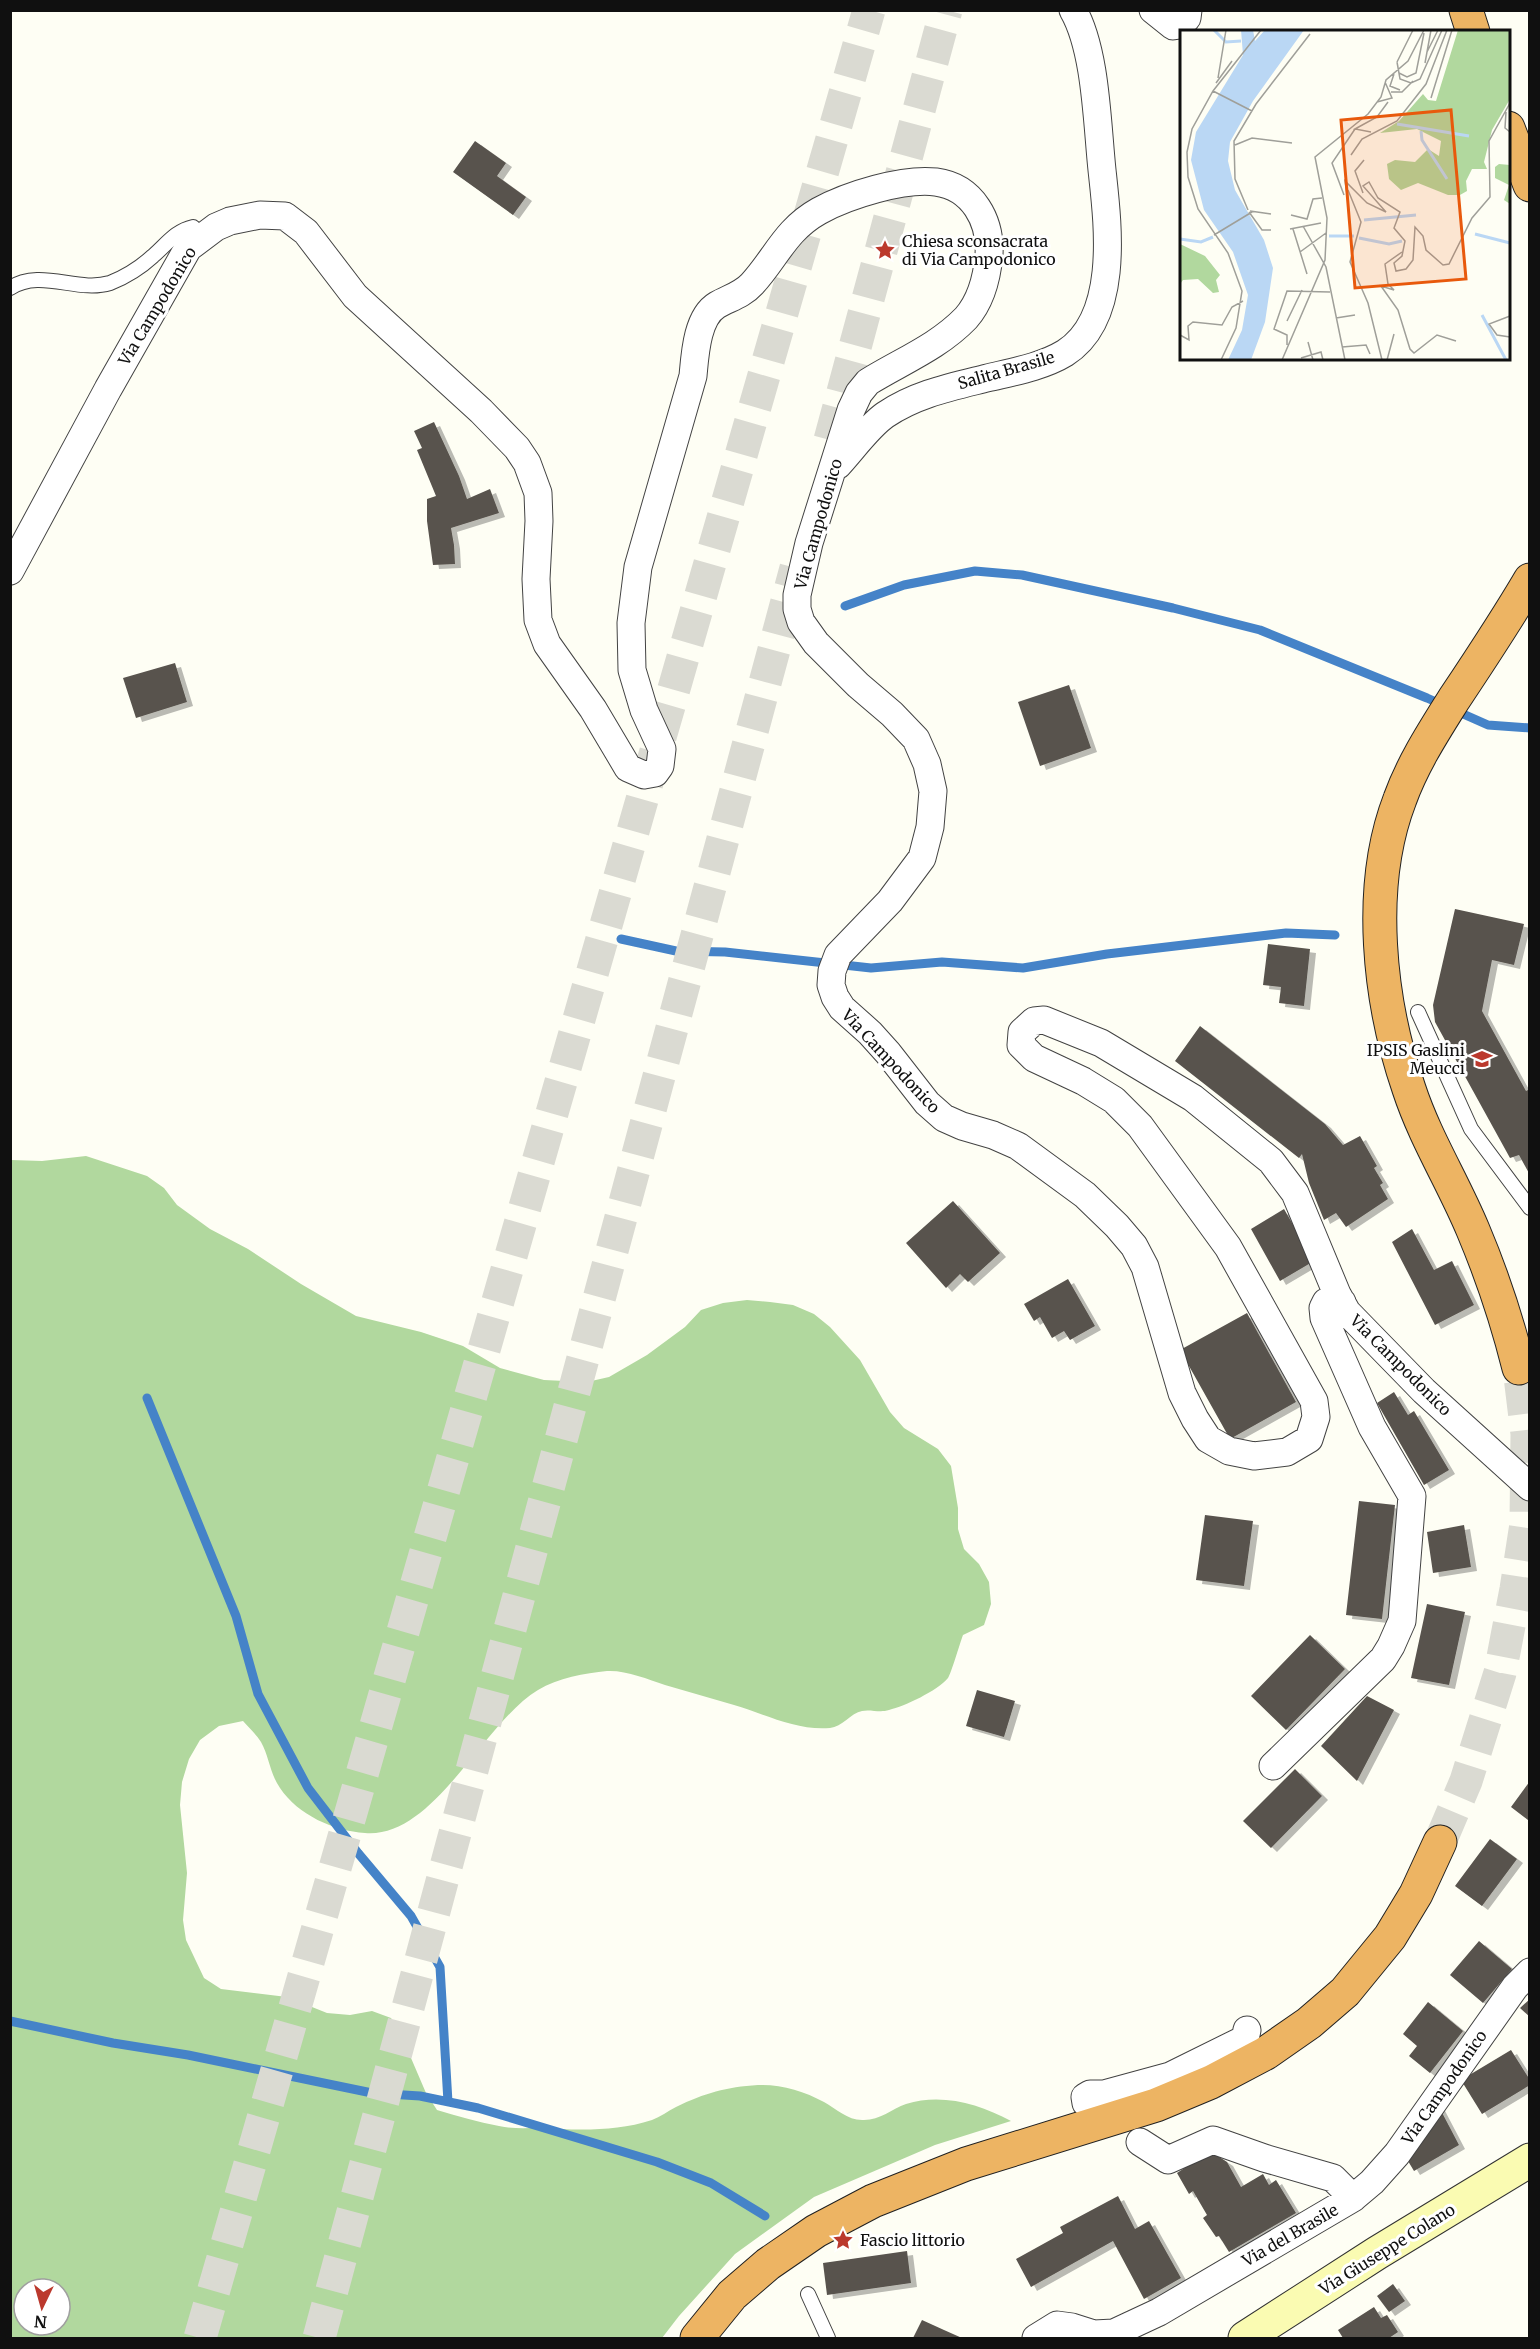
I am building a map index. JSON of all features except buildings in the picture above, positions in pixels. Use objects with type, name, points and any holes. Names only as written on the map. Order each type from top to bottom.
[{"type":"highway","points":[[1466,10],[1472,30]]},
{"type":"highway","points":[[1510,131],[1530,185]]},
{"type":"highway","points":[[1520,1368],[1503,1306],[1473,1229],[1409,1090],[1386,998],[1381,949],[1381,910],[1383,871],[1399,800],[1416,763],[1530,580]]},
{"type":"highway","points":[[697,2338],[732,2295],[768,2264],[816,2231],[873,2201],[966,2164],[1156,2105],[1211,2082],[1266,2053],[1309,2023],[1345,1992],[1390,1937],[1416,1894],[1440,1842]]},
{"type":"main road","name":"Via Giuseppe Colano","points":[[1245,2338],[1377,2253],[1530,2160]]},
{"type":"street","name":"Salita Brasile","points":[[833,471],[883,416],[914,399],[945,387],[1039,364],[1065,352],[1085,334],[1102,299],[1109,231],[1089,56],[1082,26],[1072,10]]},
{"type":"street","points":[[1153,10],[1165,22],[1173,26],[1180,25],[1187,18],[1188,10]]},
{"type":"street","name":"Via Campodonico","points":[[10,571],[108,389],[188,248],[216,227],[246,217],[285,216],[306,232],[355,296],[481,411],[517,448],[530,470],[538,493],[536,579],[538,620],[547,644],[593,709],[622,759],[635,772],[655,773],[660,766],[662,748],[644,710],[632,670],[633,597],[638,567],[693,376],[695,352],[705,320],[713,308],[739,296],[752,285],[791,232],[820,211],[887,186],[938,182],[951,187],[974,202],[987,225],[990,240],[987,267],[978,300],[968,316],[945,338],[876,377],[859,393],[851,410],[810,543],[797,595],[797,609],[801,622],[816,643],[916,739],[927,764],[933,791],[930,827],[922,858],[890,901],[838,955],[832,970],[831,985],[835,997],[842,1008],[888,1053],[927,1103],[944,1118],[1018,1146],[1085,1195],[1134,1246],[1145,1267],[1182,1393],[1208,1439],[1229,1451],[1254,1456],[1287,1452],[1309,1439],[1316,1417],[1314,1401],[1228,1247],[1140,1126],[1114,1100],[1083,1081],[1026,1052],[1021,1045],[1021,1038],[1028,1025],[1034,1021],[1044,1020],[1101,1043],[1193,1098],[1272,1161],[1295,1193],[1347,1312],[1424,1391],[1530,1487]]},
{"type":"street","points":[[1273,1766],[1383,1659],[1402,1621],[1412,1496],[1372,1427],[1324,1318],[1323,1308],[1326,1302],[1332,1300],[1342,1302]]},
{"type":"street","name":"Via Campodonico","points":[[1353,2198],[1372,2182],[1397,2154],[1515,1987],[1530,1972]]},
{"type":"street","points":[[1086,2103],[1085,2097],[1090,2094],[1104,2094],[1170,2076],[1245,2038],[1247,2030]]},
{"type":"street","name":"Via del Brasile","points":[[1036,2338],[1058,2325],[1072,2326],[1094,2334],[1114,2333],[1160,2312],[1353,2198],[1333,2178],[1213,2140],[1168,2160],[1140,2142]]},
{"type":"lane","points":[[10,288],[28,280],[76,285],[108,283],[137,268],[182,230],[193,227],[202,236]]},
{"type":"lane","points":[[1418,1012],[1471,1128],[1530,1208]]},
{"type":"lane","points":[[808,2294],[828,2338]]},
{"type":"green space","points":[[86,1156],[147,1176],[164,1188],[177,1205],[210,1229],[248,1249],[301,1284],[356,1316],[421,1332],[463,1346],[500,1368],[544,1380],[587,1382],[609,1377],[647,1355],[685,1327],[701,1310],[723,1303],[747,1300],[770,1302],[793,1305],[814,1314],[830,1327],[860,1360],[890,1412],[904,1428],[938,1449],[951,1466],[958,1508],[958,1529],[964,1549],[979,1564],[989,1582],[991,1604],[984,1625],[963,1635],[948,1678],[929,1693],[903,1705],[886,1711],[862,1711],[830,1728],[805,1727],[629,1673],[607,1671],[572,1677],[538,1690],[518,1706],[497,1727],[436,1799],[413,1818],[390,1830],[353,1832],[329,1825],[307,1814],[280,1788],[261,1742],[243,1721],[219,1726],[200,1740],[189,1759],[182,1782],[180,1805],[187,1873],[183,1920],[186,1940],[204,1978],[221,1989],[287,1997],[327,2013],[350,2015],[372,2011],[391,2018],[402,2037],[426,2093],[437,2110],[504,2127],[582,2130],[624,2127],[652,2120],[706,2094],[758,2085],[784,2087],[800,2092],[858,2120],[870,2120],[906,2104],[947,2100],[973,2105],[1011,2121],[935,2145],[814,2197],[735,2254],[662,2338],[11,2338],[11,1160],[42,1161]]},
{"type":"waterway","points":[[845,606],[904,585],[975,571],[1022,575],[1173,608],[1260,630],[1488,725],[1530,728]]},
{"type":"waterway","points":[[621,939],[676,951],[725,952],[871,968],[942,962],[1023,968],[1107,954],[1286,933],[1335,935]]},
{"type":"waterway","points":[[147,1398],[236,1616],[258,1694],[308,1788],[411,1916],[440,1967],[448,2102]]},
{"type":"waterway","points":[[10,2021],[372,2093],[420,2096],[478,2108],[657,2162],[711,2183],[765,2216]]},
{"type":"tunnel","points":[[200,2338],[869,10]]},
{"type":"tunnel","points":[[830,440],[946,10]]},
{"type":"tunnel","points":[[319,2338],[796,568]]},
{"type":"tunnel","points":[[1440,1842],[1466,1781],[1500,1673],[1516,1589],[1526,1524],[1527,1434],[1519,1368]]},
{"type":"place","name":"Chiesa sconsacrata di Via Campodonico","points":[[885,250]]},
{"type":"place","name":"IPSIS Gaslini Meucci","points":[[1482,1059]]},
{"type":"place","name":"Fascio littorio","points":[[843,2240]]}]
